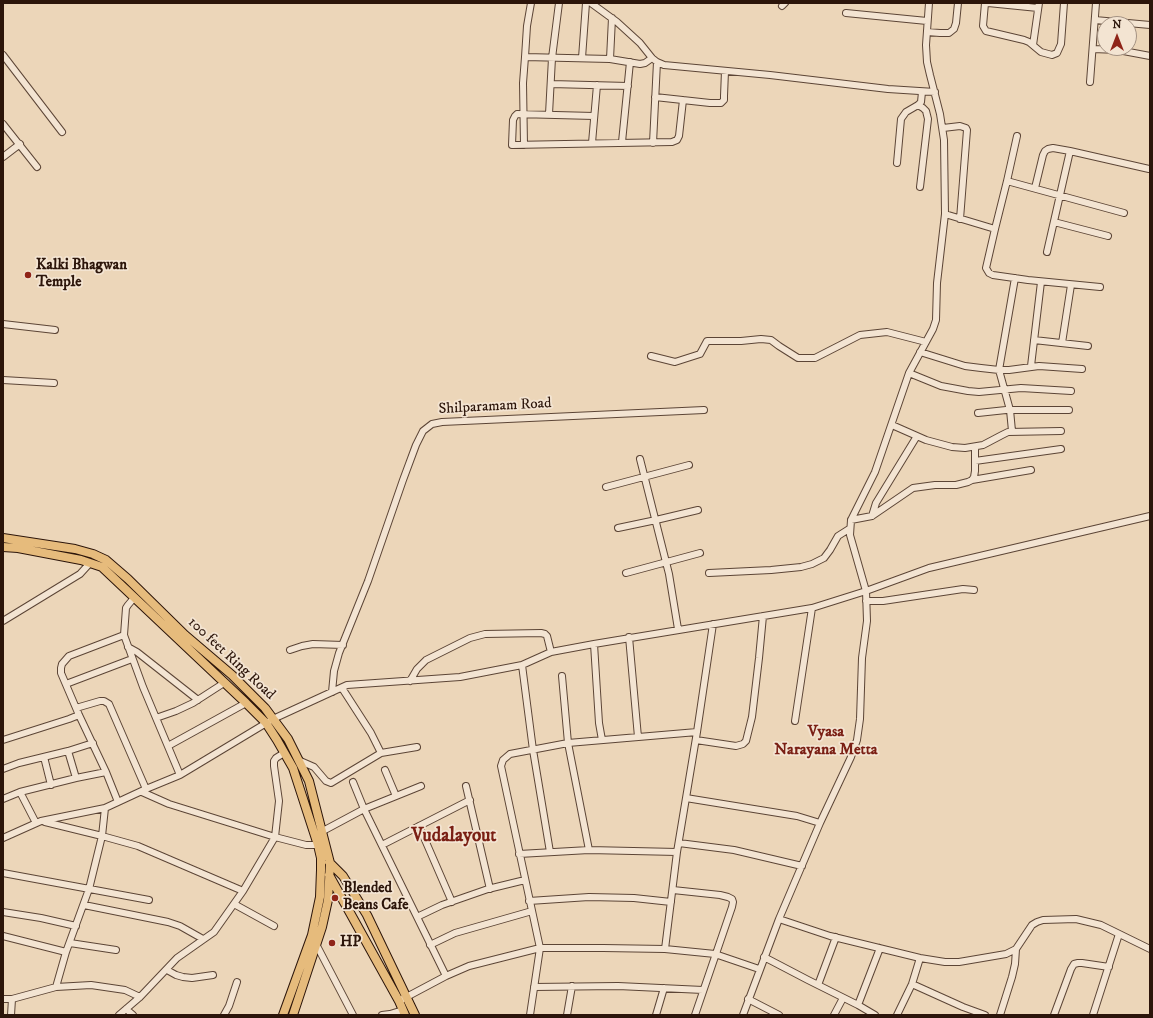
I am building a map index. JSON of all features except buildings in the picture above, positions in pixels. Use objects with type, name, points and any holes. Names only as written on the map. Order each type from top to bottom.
[{"type":"main road","name":"100 feet Ring Road","points":[[3,538],[75,549],[94,554],[106,560],[128,579],[184,635],[232,675],[265,708],[269,721],[293,768],[321,858],[320,897],[312,935],[283,1015]]},
{"type":"main road","name":"100 feet Ring Road","points":[[3,548],[18,548],[81,560],[102,567],[224,683],[288,739],[309,780],[330,863],[328,900],[322,927],[293,1015]]},
{"type":"main road","points":[[321,858],[330,863],[343,876],[367,915],[403,999],[404,1012]]},
{"type":"main road","points":[[321,870],[330,876],[403,999],[415,1015]]},
{"type":"street","points":[[524,145],[523,114],[525,57],[527,26],[531,3]]},
{"type":"street","points":[[550,114],[552,58],[559,3]]},
{"type":"street","points":[[582,58],[586,3]]},
{"type":"street","points":[[591,3],[612,18],[640,43],[655,60],[664,65],[770,75],[888,89],[934,92]]},
{"type":"street","points":[[743,1015],[779,919],[820,823],[852,756],[857,740],[860,719],[862,658],[867,620],[866,591],[850,535],[850,520],[874,472],[892,425],[899,399],[909,373],[933,329],[936,320],[937,283],[945,214],[944,140],[943,128],[927,62],[926,45],[929,3]]},
{"type":"street","points":[[927,32],[949,33],[954,29],[958,3]]},
{"type":"street","points":[[1033,45],[1038,6],[986,3],[983,26],[986,31],[1024,40],[1033,45],[1040,52],[1052,55],[1057,53],[1061,44],[1064,3]]},
{"type":"street","points":[[1090,82],[1096,3]]},
{"type":"street","points":[[846,13],[927,21]]},
{"type":"street","points":[[610,59],[612,18]]},
{"type":"street","points":[[1095,20],[1150,25]]},
{"type":"street","points":[[1093,49],[1118,50],[1150,56]]},
{"type":"street","points":[[3,55],[62,132]]},
{"type":"street","points":[[525,57],[610,59],[640,64],[655,60]]},
{"type":"street","points":[[652,143],[655,97],[655,60]]},
{"type":"street","points":[[622,142],[630,62]]},
{"type":"street","points":[[655,97],[721,103],[724,100],[725,71]]},
{"type":"street","points":[[551,84],[628,86]]},
{"type":"street","points":[[592,143],[597,85]]},
{"type":"street","points":[[897,163],[901,119],[906,112],[921,102],[922,92]]},
{"type":"street","points":[[594,116],[517,114],[513,120],[512,145],[672,142],[677,140],[679,136],[683,100]]},
{"type":"street","points":[[918,105],[926,112],[928,119],[920,187]]},
{"type":"street","points":[[3,124],[37,167]]},
{"type":"street","points":[[943,128],[960,126],[966,128],[967,130],[960,219]]},
{"type":"street","points":[[1017,136],[986,268],[989,273],[994,275],[1041,282],[1100,287]]},
{"type":"street","points":[[3,157],[20,144]]},
{"type":"street","points":[[1035,188],[1045,151],[1053,148],[1149,169]]},
{"type":"street","points":[[1047,252],[1070,151]]},
{"type":"street","points":[[1007,181],[1124,213]]},
{"type":"street","points":[[945,214],[995,229]]},
{"type":"street","points":[[1054,222],[1108,236]]},
{"type":"street","points":[[1012,432],[1010,410],[999,370],[1015,278]]},
{"type":"street","points":[[1030,366],[1041,282]]},
{"type":"street","points":[[1062,343],[1071,285]]},
{"type":"street","points":[[3,324],[55,330]]},
{"type":"street","points":[[651,356],[675,362],[700,354],[707,341],[771,340],[798,358],[815,358],[860,334],[887,332],[926,342]]},
{"type":"street","points":[[1034,340],[1088,346]]},
{"type":"street","points":[[920,352],[965,366],[999,370],[1009,370],[1030,366],[1057,366],[1082,369]]},
{"type":"street","points":[[909,373],[952,389],[980,392],[1020,388],[1071,391]]},
{"type":"street","points":[[3,380],[54,383]]},
{"type":"street","name":"Shilparamam Road","points":[[332,692],[334,671],[416,446],[423,431],[432,424],[442,422],[704,410]]},
{"type":"street","points":[[978,413],[1010,410],[1069,410]]},
{"type":"street","points":[[892,425],[940,444],[965,448],[983,446],[1002,434],[1012,432],[1061,431]]},
{"type":"street","points":[[872,516],[876,503],[917,436]]},
{"type":"street","points":[[972,480],[975,471],[975,447]]},
{"type":"street","points":[[975,461],[1061,449]]},
{"type":"street","points":[[640,459],[667,563],[678,629]]},
{"type":"street","points":[[606,488],[689,466]]},
{"type":"street","points":[[850,520],[872,516],[912,488],[935,485],[964,484],[972,480],[1031,470]]},
{"type":"street","points":[[618,528],[698,510]]},
{"type":"street","points":[[3,838],[39,822],[105,808],[180,775],[269,721],[347,685],[460,677],[522,665],[551,652],[629,637],[812,608],[866,591],[929,568],[1150,516]]},
{"type":"street","points":[[709,573],[771,570],[801,567],[812,564],[824,558],[838,536],[849,529]]},
{"type":"street","points":[[626,573],[700,553]]},
{"type":"street","points":[[3,621],[80,574],[90,563]]},
{"type":"street","points":[[866,601],[883,601],[963,589],[974,590]]},
{"type":"street","points":[[134,598],[126,608],[124,635],[132,659],[180,775]]},
{"type":"street","points":[[795,721],[812,608]]},
{"type":"street","points":[[696,740],[736,746],[743,744],[746,741],[752,717],[763,616]]},
{"type":"street","points":[[665,949],[677,852],[696,740],[713,624]]},
{"type":"street","points":[[410,681],[417,668],[426,660],[470,638],[485,634],[541,632],[547,636],[551,652]]},
{"type":"street","points":[[118,802],[61,673],[61,668],[62,664],[69,656],[124,635]]},
{"type":"street","points":[[629,637],[638,737]]},
{"type":"street","points":[[290,650],[313,644],[343,645]]},
{"type":"street","points":[[594,644],[599,723],[602,740]]},
{"type":"street","points":[[128,647],[137,652],[198,700]]},
{"type":"street","points":[[66,684],[132,659]]},
{"type":"street","points":[[522,665],[533,750],[550,852]]},
{"type":"street","points":[[562,676],[568,743],[589,850]]},
{"type":"street","points":[[156,718],[176,711],[198,700],[224,683]]},
{"type":"street","points":[[342,688],[371,733],[381,754]]},
{"type":"street","points":[[76,708],[100,701],[104,701],[109,704],[144,790],[169,804],[275,837],[306,845],[318,845]]},
{"type":"street","points":[[168,746],[246,703]]},
{"type":"street","points":[[3,740],[79,715]]},
{"type":"street","points":[[530,1015],[540,948],[501,763],[505,757],[510,754],[568,743],[697,732]]},
{"type":"street","points":[[3,769],[19,763],[68,751],[93,743]]},
{"type":"street","points":[[298,760],[314,767],[326,781],[331,783],[381,754],[417,747]]},
{"type":"street","points":[[68,751],[76,778]]},
{"type":"street","points":[[119,1015],[177,958],[214,932],[243,891],[275,837],[279,801],[274,761],[284,753]]},
{"type":"street","points":[[44,757],[51,785]]},
{"type":"street","points":[[385,770],[396,796]]},
{"type":"street","points":[[3,799],[20,792],[106,772]]},
{"type":"street","points":[[353,782],[364,809],[446,976]]},
{"type":"street","points":[[321,832],[364,809],[421,786]]},
{"type":"street","points":[[466,786],[490,889]]},
{"type":"street","points":[[20,792],[39,822],[102,836],[138,846],[243,891]]},
{"type":"street","points":[[686,798],[797,816],[820,823]]},
{"type":"street","points":[[382,846],[470,800]]},
{"type":"street","points":[[56,987],[66,952],[89,889],[102,836],[105,808]]},
{"type":"street","points":[[419,826],[452,902]]},
{"type":"street","points":[[679,844],[734,850],[802,866]]},
{"type":"street","points":[[519,854],[589,850],[677,852]]},
{"type":"street","points":[[3,873],[149,900]]},
{"type":"street","points":[[417,917],[442,905],[490,889],[525,880]]},
{"type":"street","points":[[673,890],[720,895],[732,899],[733,902],[695,1015]]},
{"type":"street","points":[[529,901],[588,897],[634,898],[671,902]]},
{"type":"street","points":[[234,904],[274,926]]},
{"type":"street","points":[[84,905],[168,922],[180,926],[203,939]]},
{"type":"street","points":[[430,945],[455,933],[532,911]]},
{"type":"street","points":[[3,912],[41,918],[76,926]]},
{"type":"street","points":[[779,919],[836,937],[920,958],[945,962],[959,962],[1006,954],[1016,949],[1032,925],[1037,922],[1043,920],[1069,918],[1101,925],[1150,949]]},
{"type":"street","points":[[1093,1015],[1119,934]]},
{"type":"street","points":[[3,936],[66,952]]},
{"type":"street","points":[[818,985],[836,937]]},
{"type":"street","points":[[70,943],[116,950]]},
{"type":"street","points":[[316,944],[353,1015]]},
{"type":"street","points":[[403,999],[446,976],[469,966],[540,948],[665,949],[715,954],[759,969]]},
{"type":"street","points":[[858,1005],[880,948]]},
{"type":"street","points":[[1000,1015],[1012,977],[1016,949]]},
{"type":"street","points":[[764,957],[875,1015]]},
{"type":"street","points":[[897,1015],[912,984],[920,958]]},
{"type":"street","points":[[1054,1015],[1074,964],[1082,963],[1109,967]]},
{"type":"street","points":[[166,970],[183,978],[213,975]]},
{"type":"street","points":[[224,1015],[229,1006],[237,982]]},
{"type":"street","points":[[912,984],[963,1007],[985,1015]]},
{"type":"street","points":[[3,999],[56,987],[92,985],[125,990],[140,996]]},
{"type":"street","points":[[534,986],[703,990]]},
{"type":"street","points":[[567,1015],[572,986]]},
{"type":"street","points":[[656,1015],[664,988]]},
{"type":"street","points":[[11,1015],[12,998]]},
{"type":"street","points":[[834,1015],[843,998]]},
{"type":"street","points":[[748,999],[779,1015]]},
{"type":"street","points":[[126,1009],[133,1015]]},
{"type":"street","points":[[382,1015],[404,1012]]},
{"type":"place","name":"Kalki Bhagwan Temple","points":[[28,275]]},
{"type":"place","name":"Blended Beans Cafe","points":[[335,898]]},
{"type":"place","name":"HP","points":[[332,943]]},
{"type":"district","name":"Vyasa Narayana Metta","points":[[826,742]]},
{"type":"district","name":"Vudalayout","points":[[454,837]]}]
